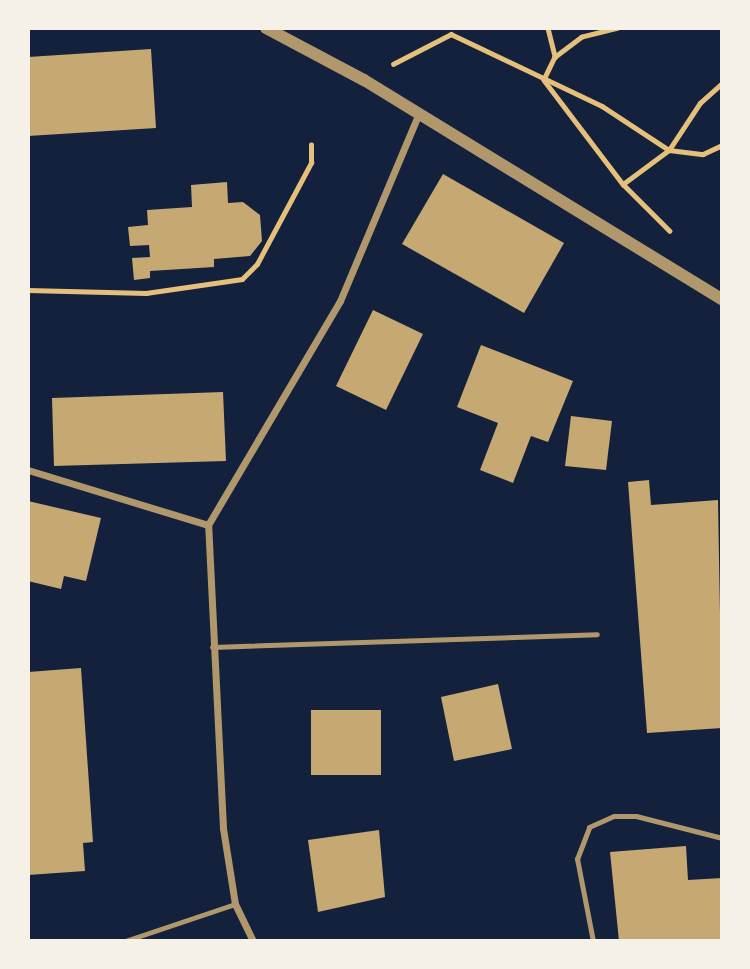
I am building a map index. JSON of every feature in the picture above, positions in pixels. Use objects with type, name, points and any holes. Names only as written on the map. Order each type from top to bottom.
[{"type":"street","points":[[266,28],[364,79],[722,299]]},
{"type":"street","points":[[253,941],[235,904],[222,816],[208,525],[340,301],[419,113]]},
{"type":"street","points":[[28,470],[208,525]]},
{"type":"lane","points":[[212,647],[597,634]]},
{"type":"lane","points":[[593,941],[577,859],[589,827],[614,816],[636,816],[722,838]]},
{"type":"lane","points":[[125,941],[235,904]]},
{"type":"path","points":[[548,28],[555,57]]},
{"type":"path","points":[[544,79],[555,57],[582,37],[618,28]]},
{"type":"path","points":[[364,79],[451,34],[602,106],[669,150],[704,154],[722,145]]},
{"type":"path","points":[[544,79],[624,184],[679,241]]},
{"type":"path","points":[[624,184],[669,150],[700,103],[722,83]]},
{"type":"path","points":[[28,290],[146,293],[242,279],[257,264],[311,163],[311,145]]},
{"type":"building","points":[[151,49],[156,128],[28,136],[28,57]]},
{"type":"building","points":[[443,174],[564,243],[524,313],[402,244]]},
{"type":"building","points":[[227,182],[228,203],[243,202],[260,215],[262,241],[250,256],[214,259],[214,267],[150,271],[150,278],[134,280],[132,258],[150,257],[149,245],[130,246],[128,227],[148,225],[147,210],[192,207],[191,185]]},
{"type":"building","points":[[373,310],[423,334],[386,410],[336,386]]},
{"type":"building","points":[[481,345],[573,381],[548,442],[531,436],[513,483],[480,470],[498,423],[457,407]]},
{"type":"building","points":[[223,392],[226,461],[54,466],[52,398]]},
{"type":"building","points":[[571,416],[612,421],[606,470],[565,466]]},
{"type":"building","points":[[649,480],[651,505],[718,500],[722,728],[647,733],[628,482]]},
{"type":"building","points":[[28,501],[101,518],[86,581],[64,576],[61,589],[28,581]]},
{"type":"building","points":[[81,668],[93,842],[83,843],[85,871],[28,875],[28,672]]},
{"type":"building","points":[[498,684],[512,749],[454,761],[441,697]]},
{"type":"building","points":[[311,710],[381,710],[381,775],[311,775]]},
{"type":"building","points":[[379,830],[385,897],[318,912],[308,840]]},
{"type":"building","points":[[686,846],[688,880],[722,878],[722,941],[619,941],[610,852]]}]
